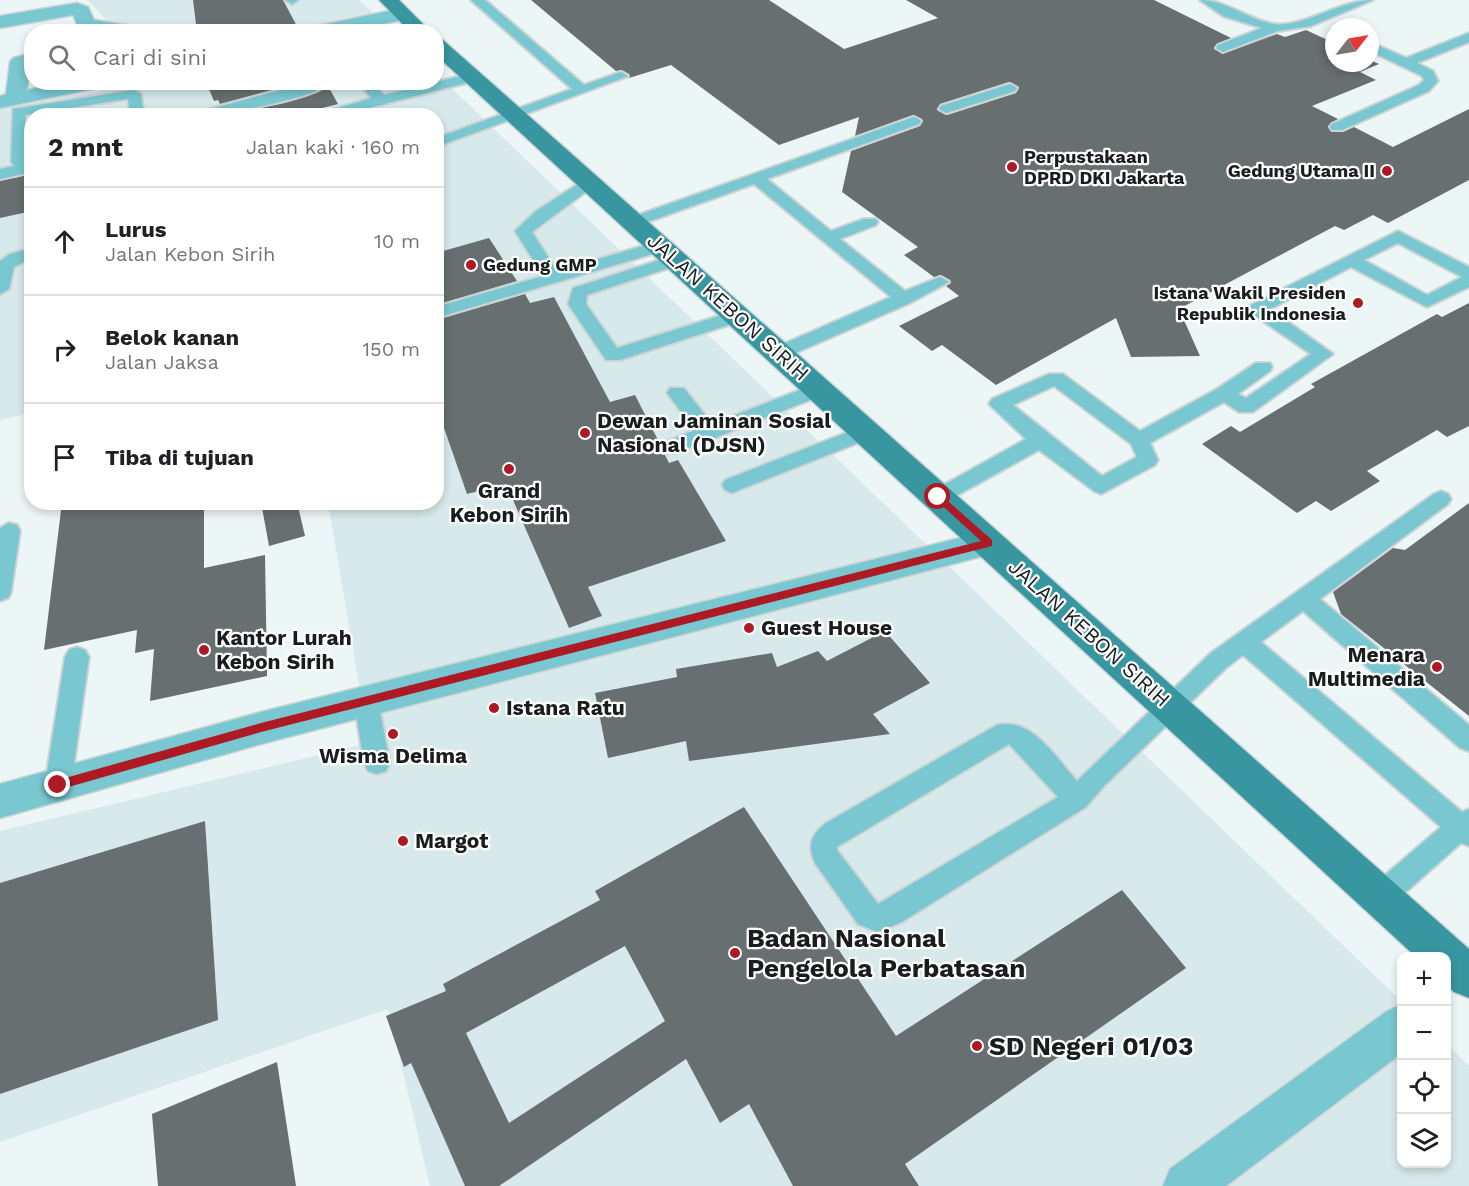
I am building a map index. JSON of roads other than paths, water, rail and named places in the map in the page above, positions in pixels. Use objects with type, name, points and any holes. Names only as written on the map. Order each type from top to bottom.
[{"type":"main road","points":[[387,0],[414,24]]},
{"type":"main road","name":"JALAN KEBON SIRIH","points":[[444,56],[473,77],[1380,897],[1461,982]]},
{"type":"street","points":[[355,24],[403,14]]},
{"type":"street","points":[[0,22],[80,22]]},
{"type":"street","points":[[24,61],[20,62],[8,100],[57,90]]},
{"type":"street","points":[[0,801],[366,701],[988,543]]},
{"type":"street","points":[[1188,1186],[1397,1029]]},
{"type":"lane","points":[[477,0],[582,90]]},
{"type":"lane","points":[[1206,0],[1228,13],[1275,28]]},
{"type":"lane","points":[[1223,48],[1275,28],[1313,20],[1367,0]]},
{"type":"lane","points":[[1313,20],[1325,26]]},
{"type":"lane","points":[[1406,63],[1469,37]]},
{"type":"lane","points":[[1337,127],[1424,88],[1431,81],[1428,74],[1379,50]]},
{"type":"lane","points":[[444,140],[621,76]]},
{"type":"lane","points":[[444,84],[473,77]]},
{"type":"lane","points":[[946,109],[1010,88]]},
{"type":"lane","points":[[226,108],[307,90]]},
{"type":"lane","points":[[372,90],[380,100]]},
{"type":"lane","points":[[350,108],[420,90]]},
{"type":"lane","points":[[44,108],[134,94],[136,108]]},
{"type":"lane","points":[[24,111],[18,112],[24,139]]},
{"type":"lane","points":[[633,222],[914,121]]},
{"type":"lane","points":[[24,146],[19,161],[24,165]]},
{"type":"lane","points":[[692,201],[686,190],[694,185],[800,147]]},
{"type":"lane","points":[[0,174],[24,169]]},
{"type":"lane","points":[[756,178],[904,299]]},
{"type":"lane","points":[[553,278],[523,231],[542,214],[589,182]]},
{"type":"lane","points":[[828,237],[870,222]]},
{"type":"lane","points":[[1224,393],[1246,407],[1324,354],[1257,309],[1398,236],[1469,274]]},
{"type":"lane","points":[[444,311],[553,278],[667,253]]},
{"type":"lane","points":[[667,253],[579,292],[577,304],[613,356],[738,316]]},
{"type":"lane","points":[[0,290],[4,265],[11,258],[24,255]]},
{"type":"lane","points":[[1351,260],[1427,303],[1469,280]]},
{"type":"lane","points":[[779,353],[940,282]]},
{"type":"lane","points":[[1139,440],[1224,393],[1263,367]]},
{"type":"lane","points":[[1056,378],[1139,440],[1148,460],[1101,486],[1040,440],[999,404],[1056,378]]},
{"type":"lane","points":[[670,448],[818,389]]},
{"type":"lane","points":[[677,393],[708,433]]},
{"type":"lane","points":[[732,485],[866,432]]},
{"type":"lane","points":[[938,497],[1040,440]]},
{"type":"lane","points":[[1077,799],[1021,738],[1010,734],[997,736],[835,832],[824,841],[824,854],[868,914],[877,918],[1077,799],[1169,705],[1243,641],[1441,499]]},
{"type":"lane","points":[[0,591],[9,531]]},
{"type":"lane","points":[[1303,598],[1469,741]]},
{"type":"lane","points":[[1243,641],[1466,827],[1380,897]]},
{"type":"lane","points":[[58,785],[77,657]]},
{"type":"lane","points":[[366,701],[377,764]]},
{"type":"place","name":"Perpustakaan DPRD DKI Jakarta","points":[[1012,167]]},
{"type":"place","name":"Gedung Utama II","points":[[1387,171]]},
{"type":"place","name":"Gedung GMP","points":[[471,265]]},
{"type":"place","name":"Istana Wakil Presiden Republik Indonesia","points":[[1358,303]]},
{"type":"place","name":"Dewan Jaminan Sosial Nasional (DJSN)","points":[[585,433]]},
{"type":"place","name":"Grand Kebon Sirih","points":[[509,469]]},
{"type":"place","name":"Guest House","points":[[749,628]]},
{"type":"place","name":"Kantor Lurah Kebon Sirih","points":[[204,650]]},
{"type":"place","name":"Menara Multimedia","points":[[1437,667]]},
{"type":"place","name":"Istana Ratu","points":[[494,708]]},
{"type":"place","name":"Wisma Delima","points":[[393,734]]},
{"type":"place","name":"Margot","points":[[403,841]]},
{"type":"place","name":"Badan Nasional Pengelola Perbatasan","points":[[735,953]]},
{"type":"place","name":"SD Negeri 01/03","points":[[977,1046]]}]
